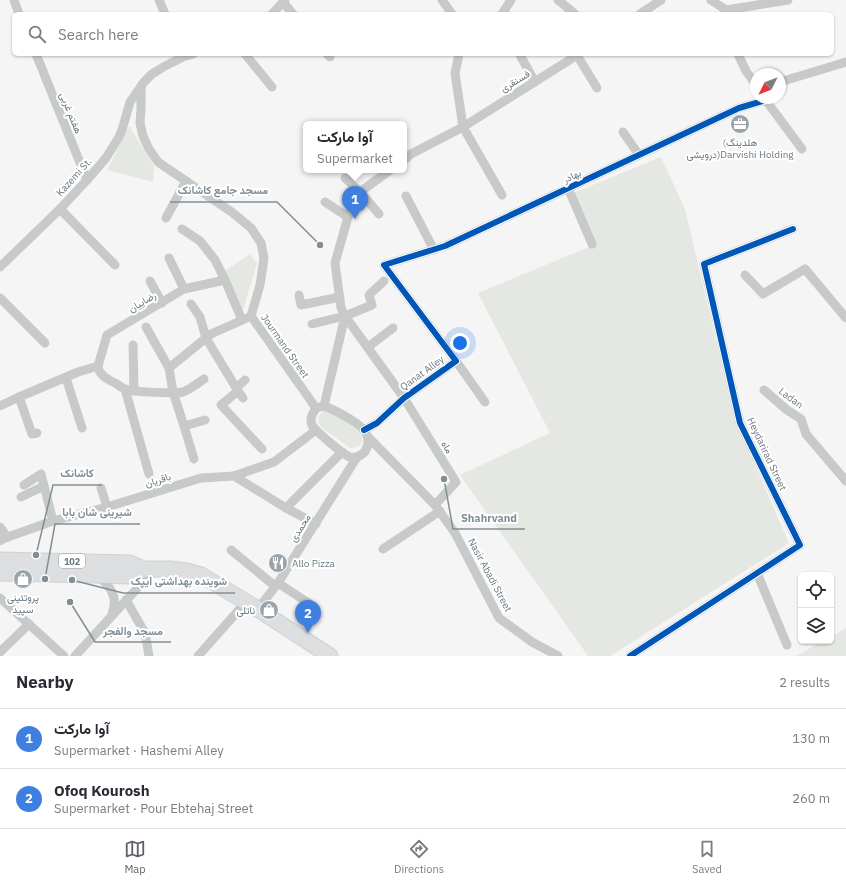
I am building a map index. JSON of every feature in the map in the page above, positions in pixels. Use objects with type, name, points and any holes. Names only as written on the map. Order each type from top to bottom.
[{"type":"main road","name":"102","points":[[0,560],[130,563],[150,569],[170,569],[201,575],[252,605],[330,656]]},
{"type":"main road","name":"102","points":[[0,573],[95,574],[129,576],[150,569]]},
{"type":"street","points":[[14,0],[19,12]]},
{"type":"street","points":[[159,0],[163,12]]},
{"type":"street","points":[[442,0],[451,12]]},
{"type":"street","points":[[503,12],[511,0]]},
{"type":"street","points":[[558,0],[568,12]]},
{"type":"street","points":[[643,12],[662,0]]},
{"type":"street","points":[[710,0],[726,12],[788,0]]},
{"type":"street","points":[[724,0],[726,12]]},
{"type":"street","points":[[274,12],[284,1],[292,12]]},
{"type":"street","name":"هفتم غربی","points":[[37,56],[87,180]]},
{"type":"street","name":"Kazemi St.","points":[[0,267],[60,209],[106,158],[122,130],[130,102],[141,86],[152,74],[182,56]]},
{"type":"street","points":[[247,56],[272,87]]},
{"type":"street","points":[[459,56],[455,73],[463,126],[502,195]]},
{"type":"street","points":[[521,56],[535,82]]},
{"type":"street","name":"فسنقری","points":[[407,157],[463,126],[576,56]]},
{"type":"street","points":[[579,56],[597,88]]},
{"type":"street","points":[[739,56],[750,77]]},
{"type":"street","points":[[786,80],[846,62]]},
{"type":"street","name":"Jourmand Street","points":[[141,86],[142,102],[140,123],[143,136],[149,149],[158,162],[233,213],[251,228],[260,243],[264,258],[260,285],[246,318],[320,407]]},
{"type":"street","name":"بهادر","points":[[384,265],[445,246],[739,108],[751,104]]},
{"type":"street","points":[[769,104],[802,149]]},
{"type":"street","points":[[623,132],[639,155]]},
{"type":"street","points":[[386,173],[360,192],[348,217],[335,263],[341,308],[345,316],[404,398]]},
{"type":"street","points":[[345,178],[360,192],[379,214]]},
{"type":"street","points":[[166,218],[186,181]]},
{"type":"street","points":[[568,188],[592,244]]},
{"type":"street","points":[[406,196],[434,250]]},
{"type":"street","points":[[324,202],[348,217]]},
{"type":"street","points":[[60,209],[115,265]]},
{"type":"street","points":[[170,368],[211,334],[246,318],[215,260],[200,241],[182,229]]},
{"type":"street","name":"Heydarirad Street","points":[[630,656],[800,545],[740,423],[704,264],[793,229]]},
{"type":"street","points":[[170,258],[184,290]]},
{"type":"street","name":"Qanat Alley","points":[[366,433],[404,398],[456,361],[384,265]]},
{"type":"street","points":[[746,275],[763,294],[805,269],[846,318]]},
{"type":"street","name":"رضاییان","points":[[96,366],[107,335],[184,290],[225,280]]},
{"type":"street","points":[[150,281],[162,303]]},
{"type":"street","points":[[312,324],[345,316],[372,305],[369,295],[384,282]]},
{"type":"street","points":[[298,295],[301,305],[340,297]]},
{"type":"street","points":[[0,298],[45,343]]},
{"type":"street","points":[[191,304],[200,317],[206,338],[239,392]]},
{"type":"street","points":[[345,316],[320,407],[311,416],[312,424],[316,430],[349,457],[357,457]]},
{"type":"street","points":[[146,327],[170,368],[173,392],[194,459]]},
{"type":"street","points":[[368,347],[393,328]]},
{"type":"street","points":[[133,345],[130,390],[149,474]]},
{"type":"street","points":[[456,361],[485,402]]},
{"type":"street","points":[[0,406],[96,366],[104,377],[130,390],[147,392],[184,392],[204,379]]},
{"type":"street","points":[[66,378],[82,428]]},
{"type":"street","points":[[245,380],[239,392],[221,405],[262,449]]},
{"type":"street","name":"Ladan","points":[[764,390],[787,410],[801,419],[806,434],[846,481]]},
{"type":"street","points":[[19,397],[34,434]]},
{"type":"street","name":"ماه","points":[[404,398],[456,482],[438,508]]},
{"type":"street","name":"Nasir Abadi Street","points":[[320,407],[332,409],[356,423],[438,508],[455,533],[499,618],[532,642],[558,656]]},
{"type":"street","points":[[184,426],[205,420]]},
{"type":"street","name":"باقریان","points":[[4,539],[53,521],[107,507],[201,478],[234,476],[274,462],[316,430]]},
{"type":"street","name":"محمدی","points":[[198,656],[252,605],[276,585],[357,457],[363,454],[367,448],[366,433]]},
{"type":"street","points":[[286,508],[342,452]]},
{"type":"street","points":[[24,485],[41,474],[53,521]]},
{"type":"street","points":[[234,476],[286,508],[316,524]]},
{"type":"street","points":[[21,497],[44,486]]},
{"type":"street","points":[[101,488],[107,507]]},
{"type":"street","points":[[383,549],[438,508]]},
{"type":"street","points":[[0,527],[4,539]]},
{"type":"street","points":[[231,550],[276,585],[310,604]]},
{"type":"street","points":[[76,656],[143,582],[150,569]]},
{"type":"street","points":[[757,573],[788,645]]},
{"type":"street","points":[[95,574],[104,580],[112,593],[115,604],[111,616]]},
{"type":"street","points":[[0,598],[64,656]]},
{"type":"street","points":[[126,600],[145,633],[149,656]]},
{"type":"street","points":[[0,652],[29,624]]},
{"type":"shaded area","points":[[129,126],[154,166],[153,182],[107,170]]},
{"type":"shaded area","points":[[661,157],[685,209],[734,417],[789,543],[610,656],[588,656],[460,475],[550,433],[478,293],[594,245],[573,193]]},
{"type":"shaded area","points":[[250,254],[257,264],[243,310],[225,271]]},
{"type":"shaded area","points":[[323,411],[339,417],[359,432],[362,436],[362,443],[357,447],[350,448],[322,428],[318,419]]},
{"type":"shaded area","points":[[846,628],[846,656],[796,656],[818,644],[834,644],[834,635]]},
{"type":"cycle path","points":[[364,430],[377,423],[404,398],[456,361],[384,265],[445,246],[739,108],[752,104]]},
{"type":"cycle path","points":[[630,656],[800,545],[740,423],[704,264],[793,229]]},
{"type":"place","name":"(هلدینگ درویشی)Darvishi Holding","points":[[740,124]]},
{"type":"place","name":"آوا مارکت","points":[[355,219]]},
{"type":"place","name":"مسجد جامع کاشانک","points":[[320,245]]},
{"type":"place","name":"Shahrvand","points":[[444,479]]},
{"type":"place","name":"کاشانک","points":[[36,555]]},
{"type":"place","name":"Allo Pizza","points":[[278,563]]},
{"type":"place","name":"پروتئینی سپید","points":[[23,579]]},
{"type":"place","name":"شیرینی شان بابا","points":[[45,579]]},
{"type":"place","name":"شوینده بهداشتی ایپک","points":[[72,580]]},
{"type":"place","name":"مسجد والفجر","points":[[70,602]]},
{"type":"place","name":"ناتلی","points":[[269,610]]},
{"type":"place","name":"Ofoq Kourosh","points":[[308,633]]}]
